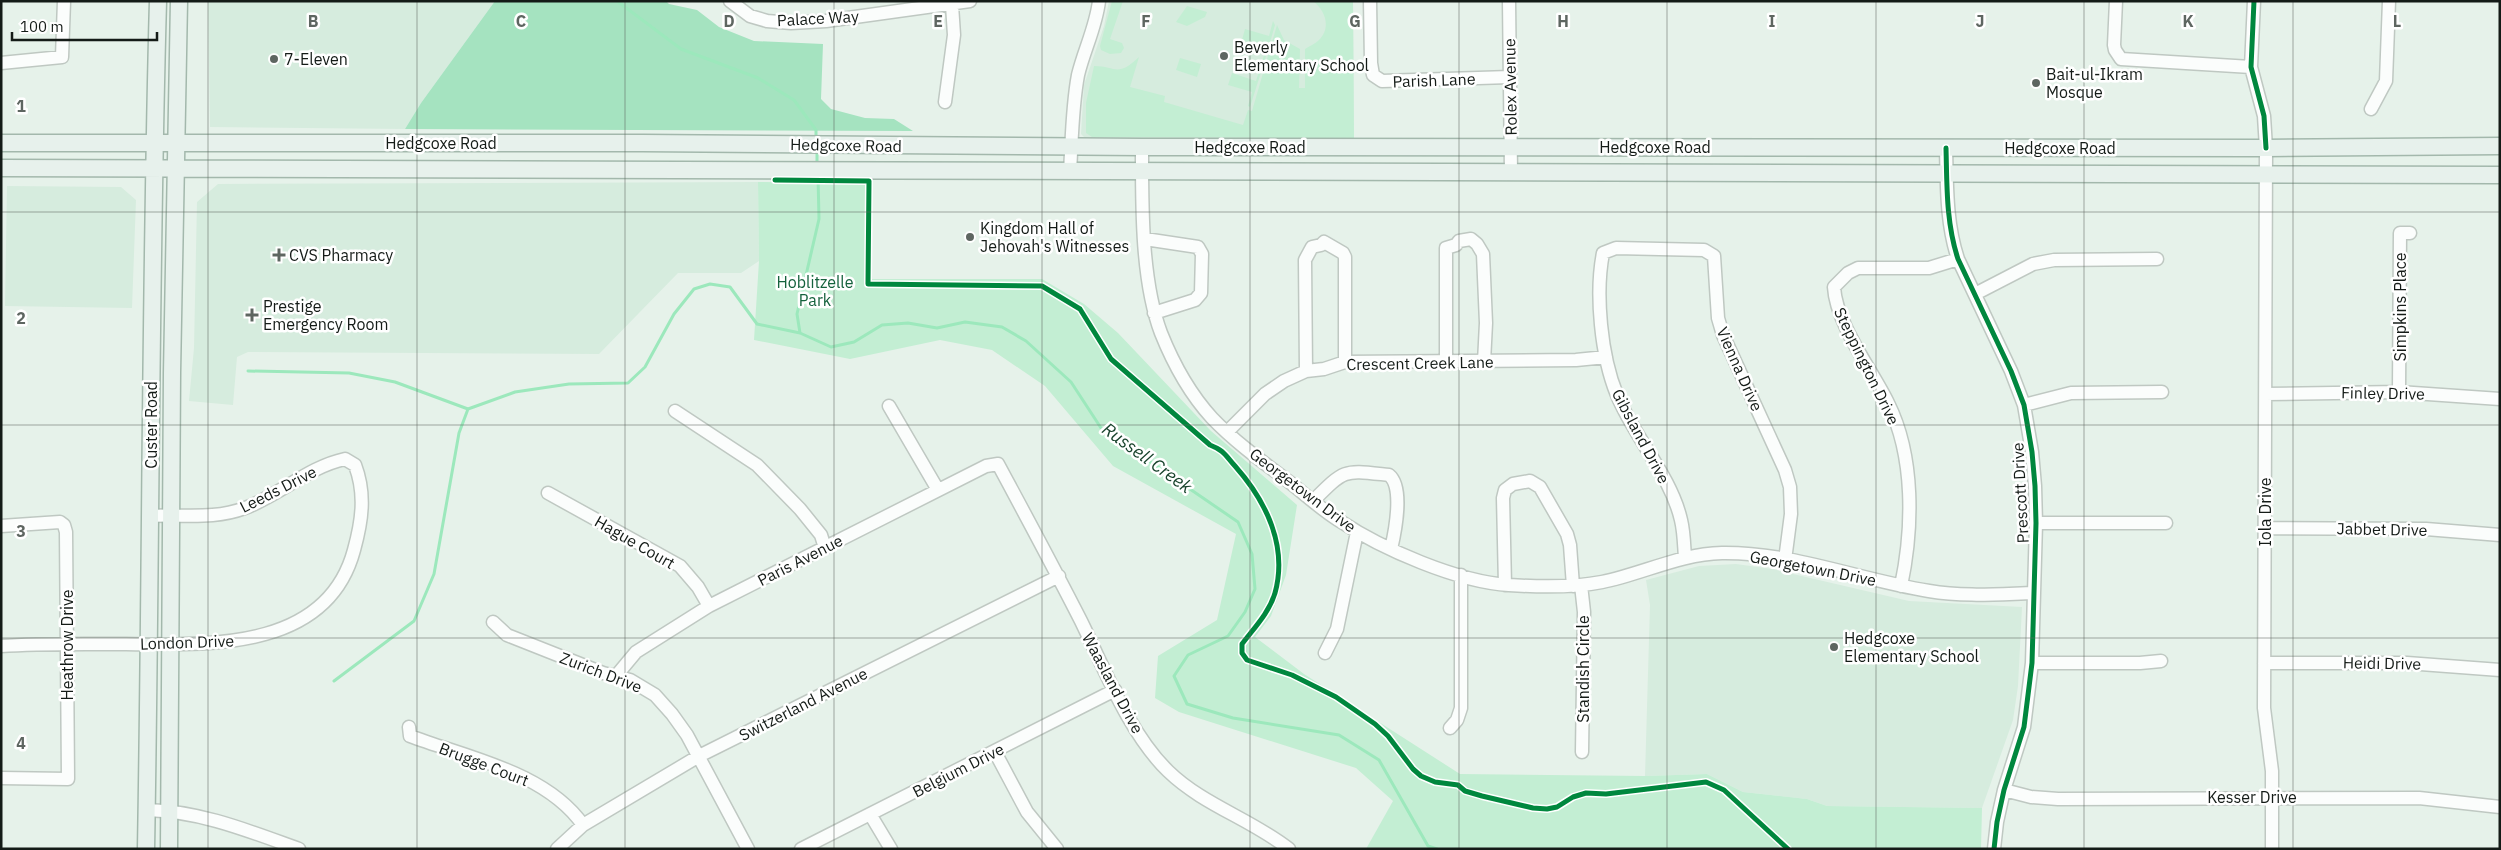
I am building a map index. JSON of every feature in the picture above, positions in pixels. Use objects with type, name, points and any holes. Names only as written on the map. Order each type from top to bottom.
[{"type":"main road","name":"Custer Road","points":[[146,849],[151,516],[150,334],[158,1]]},
{"type":"main road","name":"Custer Road","points":[[168,849],[172,334],[179,1]]},
{"type":"main road","name":"Hedgcoxe Road","points":[[1,143],[643,143],[1071,147],[2266,148],[2500,146]]},
{"type":"main road","points":[[426,143],[426,169]]},
{"type":"main road","points":[[642,170],[643,143]]},
{"type":"main road","name":"Hedgcoxe Road","points":[[1,168],[2500,174]]},
{"type":"main road","points":[[150,334],[172,334]]},
{"type":"street","points":[[1,63],[62,57],[64,1]]},
{"type":"street","name":"Palace Way","points":[[730,1],[750,16],[767,21],[791,23],[952,5],[970,1]]},
{"type":"street","points":[[1070,172],[1079,73],[1097,17],[1099,1]]},
{"type":"street","name":"Parish Lane","points":[[1370,1],[1370,63],[1373,75],[1382,81],[1510,77]]},
{"type":"street","name":"Rolex Avenue","points":[[1509,1],[1510,173]]},
{"type":"street","points":[[2116,1],[2114,45],[2121,59],[2126,61],[2251,67]]},
{"type":"street","name":"Iola Drive","points":[[2254,1],[2251,67],[2264,116],[2266,148],[2264,708],[2272,771],[2272,849]]},
{"type":"street","points":[[2371,110],[2386,81],[2389,1]]},
{"type":"street","points":[[945,102],[954,35],[952,5]]},
{"type":"street","name":"Georgetown Drive","points":[[1142,147],[1145,239],[1154,313],[1172,357],[1187,383],[1212,418],[1227,432],[1314,500],[1326,512],[1357,532],[1391,550],[1461,575],[1504,585],[1577,585],[1605,581],[1685,558],[1719,553],[1751,554],[1901,586],[1963,595],[2034,593]]},
{"type":"street","name":"Prescott Drive","points":[[1946,148],[1948,216],[1952,241],[1958,259],[2011,371],[2024,405],[2032,452],[2036,523],[2032,663],[2024,726],[2004,790],[1997,822],[1994,849]]},
{"type":"street","name":"Simpkins Place","points":[[2399,392],[2400,233],[2410,233]]},
{"type":"street","points":[[1145,239],[1187,244],[1198,247],[1202,254],[1201,293],[1195,300],[1154,313]]},
{"type":"street","points":[[1446,362],[1446,248],[1465,239],[1471,239],[1477,244],[1483,254],[1486,324],[1484,362]]},
{"type":"street","points":[[1306,371],[1305,260],[1312,247],[1321,245],[1324,242],[1343,253],[1345,257],[1345,362]]},
{"type":"street","name":"Vienna Drive","points":[[1603,253],[1616,248],[1704,250],[1714,256],[1718,318],[1723,335],[1775,444],[1790,487],[1791,514],[1785,560]]},
{"type":"street","name":"Gibsland Drive","points":[[1603,253],[1600,269],[1602,338],[1606,357],[1616,394],[1671,492],[1681,520],[1685,558]]},
{"type":"street","name":"Steppington Drive","points":[[1901,586],[1907,551],[1908,496],[1900,433],[1889,405],[1840,314],[1834,296],[1834,287],[1848,273],[1858,268],[1929,268],[1958,259]]},
{"type":"street","points":[[1975,294],[2033,264],[2054,260],[2158,259]]},
{"type":"street","name":"Crescent Creek Lane","points":[[1227,432],[1265,394],[1284,381],[1306,371],[1324,369],[1345,362],[1484,362],[1576,360],[1606,357]]},
{"type":"street","points":[[2024,405],[2071,393],[2162,392]]},
{"type":"street","name":"Finley Drive","points":[[2265,394],[2399,392],[2500,399]]},
{"type":"street","points":[[889,406],[938,490]]},
{"type":"street","points":[[675,411],[757,465],[800,509],[821,535],[825,548]]},
{"type":"street","name":"Leeds Drive","points":[[151,516],[170,515],[192,518],[218,516],[247,508],[324,466],[345,459]]},
{"type":"street","name":"London Drive","points":[[1,646],[221,644],[247,640],[300,620],[320,607],[334,591],[346,571],[352,556],[362,514],[358,475],[355,465],[345,459]]},
{"type":"street","name":"Paris Avenue","points":[[616,676],[636,652],[709,606],[986,466],[998,464]]},
{"type":"street","name":"Waasland Drive","points":[[998,464],[1059,576],[1115,690],[1147,748],[1168,771],[1192,791],[1269,833],[1289,849]]},
{"type":"street","points":[[1314,500],[1342,474],[1357,471],[1389,475],[1396,484],[1397,491],[1396,531],[1391,550]]},
{"type":"street","name":"Standish Circle","points":[[1504,585],[1503,498],[1505,490],[1513,484],[1530,481],[1540,487],[1567,534],[1584,612],[1582,752]]},
{"type":"street","name":"Hague Court","points":[[548,493],[680,566],[698,587],[709,606]]},
{"type":"street","name":"Heathrow Drive","points":[[1,526],[60,522],[64,524],[66,532],[68,779],[1,778]]},
{"type":"street","points":[[2036,523],[2166,523]]},
{"type":"street","name":"Jabbet Drive","points":[[2265,528],[2426,528],[2500,535]]},
{"type":"street","points":[[1325,653],[1338,629],[1357,532]]},
{"type":"street","points":[[1450,728],[1457,720],[1461,708],[1461,575]]},
{"type":"street","name":"Switzerland Avenue","points":[[557,849],[583,825],[699,756],[1059,576]]},
{"type":"street","name":"Zurich Drive","points":[[493,622],[507,635],[603,673],[630,680],[656,695],[672,714],[699,756],[748,849]]},
{"type":"street","points":[[2032,663],[2140,663],[2161,661]]},
{"type":"street","name":"Heidi Drive","points":[[2264,663],[2407,663],[2500,670]]},
{"type":"street","name":"Belgium Drive","points":[[801,849],[1115,690]]},
{"type":"street","name":"Brugge Court","points":[[410,727],[410,736],[524,777],[545,788],[566,804],[583,825]]},
{"type":"street","points":[[995,752],[1027,812],[1057,849]]},
{"type":"street","name":"Kesser Drive","points":[[2004,790],[2032,797],[2058,799],[2419,798],[2500,807]]},
{"type":"street","points":[[146,810],[169,810],[216,819],[299,849]]},
{"type":"street","points":[[870,814],[891,849]]},
{"type":"shaded area","points":[[208,1],[495,1],[421,103],[405,129],[210,127]]},
{"type":"shaded area","name":"Beverly Elementary School","points":[[1109,1],[1353,1],[1354,138],[1086,139],[1081,134],[1084,85],[1104,26]]},
{"type":"shaded area","points":[[758,182],[759,261],[741,273],[678,273],[599,354],[248,352],[237,357],[233,405],[189,401],[194,348],[197,202],[218,184]]},
{"type":"shaded area","points":[[7,186],[121,187],[136,200],[132,308],[5,306]]},
{"type":"shaded area","name":"Hedgcoxe Elementary School","points":[[1736,564],[1772,569],[1909,601],[2022,607],[2018,686],[2013,720],[1982,808],[1827,806],[1807,799],[1743,792],[1707,774],[1645,776],[1650,605],[1646,580],[1699,566]]},
{"type":"green space","points":[[495,1],[666,1],[669,4],[697,10],[719,27],[754,41],[823,44],[821,99],[831,109],[865,118],[894,119],[913,131],[405,129],[421,103]]},
{"type":"green space","points":[[1112,1],[1123,1],[1110,39],[1122,43],[1124,48],[1121,53],[1110,54],[1101,50],[1100,46]]},
{"type":"green space","points":[[1313,1],[1353,1],[1354,138],[1092,137],[1086,133],[1086,103],[1094,66],[1121,69],[1139,57],[1130,87],[1165,96],[1164,102],[1243,125],[1248,110],[1252,111],[1277,25],[1284,40],[1300,49],[1299,88],[1305,88],[1305,49],[1319,40],[1323,35],[1326,25],[1324,15]]},
{"type":"green space","points":[[1187,6],[1207,12],[1205,17],[1187,26],[1176,22]]},
{"type":"green space","points":[[1273,21],[1275,25],[1264,63],[1262,62],[1266,48],[1242,40],[1245,29],[1269,36]]},
{"type":"green space","points":[[1180,58],[1201,64],[1197,77],[1176,70]]},
{"type":"green space","points":[[1261,65],[1263,66],[1250,107],[1248,106],[1252,92],[1228,85],[1232,73],[1256,81]]},
{"type":"green space","name":"Hoblitzelle Park","points":[[758,182],[872,183],[872,279],[1042,279],[1084,304],[1118,333],[1211,431],[1297,505],[1286,575],[1271,616],[1255,637],[1304,674],[1460,774],[1645,776],[1707,774],[1743,792],[1807,799],[1827,806],[1982,808],[1981,849],[1366,849],[1393,801],[1356,768],[1179,712],[1155,698],[1158,656],[1217,620],[1236,534],[1113,466],[1045,386],[992,350],[940,340],[850,359],[754,340],[759,261]]},
{"type":"waterway","name":"Russell Creek","points":[[617,1],[681,49],[758,78],[794,100],[816,130],[816,140]]},
{"type":"waterway","name":"Russell Creek","points":[[817,149],[817,165]]},
{"type":"waterway","name":"Russell Creek","points":[[800,333],[797,314],[819,219],[818,176]]},
{"type":"waterway","name":"Russell Creek","points":[[248,371],[349,373],[395,382],[468,409],[515,392],[569,384],[628,383],[645,367],[674,314],[694,289],[710,284],[730,287],[757,324],[800,333],[831,347],[854,342],[882,325],[908,323],[937,328],[965,322],[1002,327],[1026,341],[1071,382],[1101,428],[1238,522],[1252,554],[1255,589],[1245,612],[1228,636],[1188,655],[1174,676],[1187,704],[1233,718],[1339,735],[1379,760],[1428,846],[1437,849]]},
{"type":"waterway","points":[[334,681],[414,621],[434,574],[459,433],[468,409]]},
{"type":"cycle path","points":[[2254,1],[2251,67],[2264,116],[2266,148]]},
{"type":"cycle path","points":[[1946,148],[1948,204],[1954,245],[1958,259],[2011,371],[2024,405],[2032,452],[2035,486],[2036,523],[2032,663],[2024,727],[2004,790],[1997,822],[1994,849]]},
{"type":"cycle path","points":[[775,180],[869,181],[868,284],[1042,286],[1080,309],[1111,359],[1210,445],[1219,449],[1246,480],[1265,509],[1276,541],[1279,558],[1278,575],[1275,593],[1269,607],[1242,644],[1242,653],[1247,660],[1292,675],[1336,697],[1375,724],[1388,736],[1413,769],[1421,776],[1435,782],[1458,785],[1465,791],[1482,796],[1533,808],[1547,809],[1557,807],[1573,797],[1586,793],[1606,794],[1706,782],[1724,790],[1788,849]]},
{"type":"place","name":"Beverly Elementary School","points":[[1224,56]]},
{"type":"place","name":"7-Eleven","points":[[274,59]]},
{"type":"place","name":"Bait-ul-Ikram Mosque","points":[[2036,83]]},
{"type":"place","name":"Kingdom Hall of Jehovah's Witnesses","points":[[970,237]]},
{"type":"place","name":"CVS Pharmacy","points":[[279,255]]},
{"type":"place","name":"Prestige Emergency Room","points":[[252,315]]},
{"type":"place","name":"Hedgcoxe Elementary School","points":[[1834,647]]}]
